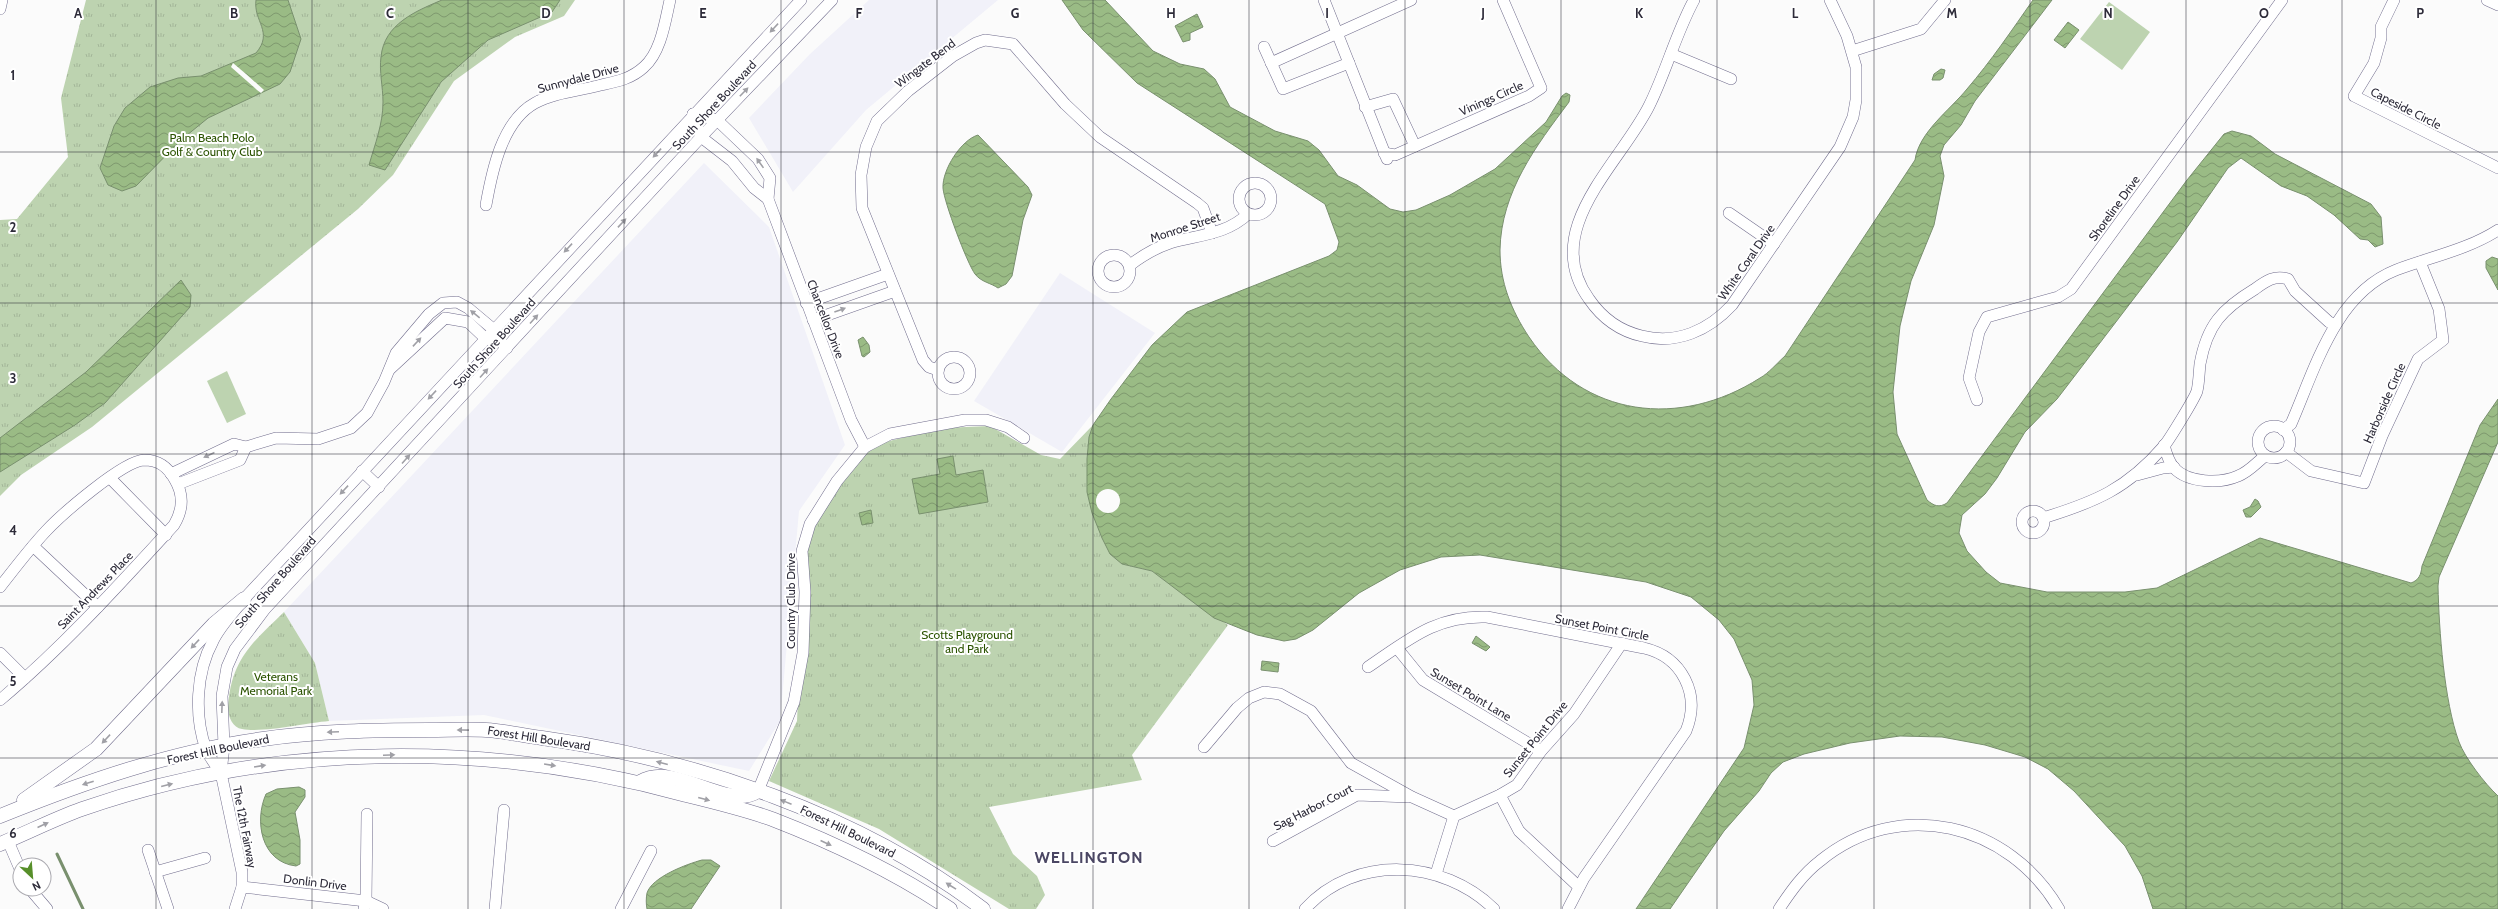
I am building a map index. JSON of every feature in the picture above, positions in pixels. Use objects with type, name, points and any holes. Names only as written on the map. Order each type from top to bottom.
[{"type":"main road","points":[[0,815],[42,788],[96,749],[214,624],[244,599]]},
{"type":"main road","name":"Forest Hill Boulevard","points":[[0,815],[116,774],[224,746],[309,733],[485,730],[573,742],[629,754],[758,791],[845,827],[890,850],[962,893],[983,909]]},
{"type":"main road","name":"Forest Hill Boulevard","points":[[4,843],[82,809],[136,793],[221,772],[316,759],[440,756],[535,763],[639,782],[772,819],[894,874],[950,909]]},
{"type":"main road","points":[[639,782],[657,777],[670,778],[735,796],[750,796],[758,791]]},
{"type":"street","points":[[0,9],[2,0]]},
{"type":"street","name":"Sunnydale Drive","points":[[486,204],[494,163],[504,139],[520,116],[534,103],[560,94],[626,79],[645,67],[656,52],[670,0]]},
{"type":"street","name":"South Shore Boulevard","points":[[221,772],[206,750],[200,721],[198,692],[204,660],[213,639],[244,599],[493,328],[801,0]]},
{"type":"street","name":"South Shore Boulevard","points":[[221,772],[224,746],[222,696],[226,667],[235,648],[265,610],[379,487],[504,345],[832,0]]},
{"type":"street","name":"Vinings Circle","points":[[1324,0],[1386,156],[1394,155],[1415,146],[1529,96],[1542,88],[1502,0]]},
{"type":"street","points":[[1271,63],[1411,0]]},
{"type":"street","name":"White Coral Drive","points":[[1694,0],[1650,105],[1638,126],[1588,200],[1576,226],[1574,261],[1585,294],[1606,318],[1630,332],[1658,338],[1686,336],[1705,328],[1722,316],[1732,305],[1774,244],[1840,147],[1848,132],[1853,117],[1857,89],[1852,51],[1830,0]]},
{"type":"street","points":[[1852,51],[1914,32],[1926,24],[1945,0]]},
{"type":"street","name":"Shoreline Drive","points":[[1977,400],[1970,378],[1979,332],[1987,317],[2058,297],[2071,289],[2282,0]]},
{"type":"street","name":"Capeside Circle","points":[[2394,0],[2381,26],[2381,38],[2374,63],[2354,96],[2498,168]]},
{"type":"street","points":[[2487,0],[2498,5]]},
{"type":"street","name":"Wingate Bend","points":[[938,370],[929,367],[923,360],[888,274],[862,208],[860,175],[866,147],[877,121],[908,91],[953,56],[984,40],[1012,44],[1065,104],[1100,136],[1203,208],[1212,233]]},
{"type":"street","points":[[1264,47],[1283,90],[1349,62]]},
{"type":"street","points":[[1671,54],[1731,79]]},
{"type":"street","points":[[1366,107],[1393,99],[1415,146]]},
{"type":"street","points":[[693,114],[701,137],[732,161],[754,188],[768,199]]},
{"type":"street","name":"Chancellor Drive","points":[[693,114],[717,120],[758,159],[770,178],[768,199],[851,420],[865,447]]},
{"type":"street","points":[[1729,213],[1774,244]]},
{"type":"street","name":"Monroe Street","points":[[1130,265],[1144,255],[1170,243],[1212,233],[1236,223],[1248,214]]},
{"type":"street","points":[[2283,430],[2291,424],[2335,325],[2344,311],[2366,288],[2394,271],[2479,241],[2498,230]]},
{"type":"street","name":"Harborside Circle","points":[[2286,452],[2311,471],[2364,483],[2382,436],[2418,359],[2443,340],[2439,309],[2420,262]]},
{"type":"street","points":[[806,303],[888,274]]},
{"type":"street","points":[[2043,518],[2096,500],[2134,476],[2164,445],[2197,392],[2204,345],[2210,330],[2218,316],[2236,300],[2269,280],[2282,277],[2288,279],[2295,291],[2329,322],[2335,325]]},
{"type":"street","points":[[861,284],[868,300]]},
{"type":"street","points":[[813,320],[895,290]]},
{"type":"street","points":[[171,474],[234,444],[246,447],[276,438],[318,439],[351,428],[367,413],[390,369],[396,353],[429,314],[443,303],[457,302],[493,328],[504,345]]},
{"type":"street","points":[[390,369],[400,362],[419,340],[444,318],[468,322],[485,338],[504,345]]},
{"type":"street","name":"Country Club Drive","points":[[758,791],[794,702],[803,653],[805,592],[802,551],[810,524],[836,481],[865,447],[890,434],[965,420],[986,420],[1008,427],[1024,438]]},
{"type":"street","points":[[2269,427],[2283,430],[2289,438],[2286,452],[2279,458],[2265,456],[2259,448],[2261,433],[2269,427]]},
{"type":"street","points":[[2164,445],[2174,467],[2185,476],[2223,481],[2248,471],[2265,456]]},
{"type":"street","points":[[178,484],[240,460],[246,447]]},
{"type":"street","name":"Saint Andrews Place","points":[[0,587],[47,530],[110,478],[129,465],[143,460],[160,463],[168,468],[178,484],[182,508],[174,525],[98,607],[25,678],[0,700]]},
{"type":"street","points":[[2134,476],[2152,470],[2174,467]]},
{"type":"street","points":[[362,471],[379,487]]},
{"type":"street","points":[[110,478],[166,534]]},
{"type":"street","points":[[33,546],[98,607]]},
{"type":"street","name":"Sunset Point Circle","points":[[1368,667],[1435,624],[1472,617],[1487,617],[1658,652],[1675,664],[1684,676],[1689,689],[1690,717],[1682,737],[1579,887],[1568,909]]},
{"type":"street","name":"Sunset Point Drive","points":[[1454,816],[1500,795],[1517,785],[1541,752],[1574,714],[1622,644]]},
{"type":"street","name":"Sunset Point Lane","points":[[1397,648],[1423,680],[1541,752]]},
{"type":"street","points":[[0,653],[25,678]]},
{"type":"street","name":"Sag Harbor Court","points":[[1204,747],[1237,708],[1249,698],[1264,692],[1280,694],[1311,711],[1351,763],[1412,797],[1454,816]]},
{"type":"street","name":"The 12th Fairway","points":[[221,772],[241,866],[242,887],[235,909]]},
{"type":"street","name":"Sag Harbor Court","points":[[1273,841],[1357,795],[1412,797]]},
{"type":"street","points":[[1500,795],[1519,830],[1579,887]]},
{"type":"street","points":[[495,909],[504,810]]},
{"type":"street","points":[[365,905],[367,814]]},
{"type":"street","points":[[1436,874],[1454,816]]},
{"type":"street","points":[[1779,909],[1808,871],[1838,848],[1870,833],[1890,828],[1925,825],[1966,832],[2004,850],[2037,877],[2059,909]]},
{"type":"street","points":[[4,843],[13,857]]},
{"type":"street","points":[[148,850],[168,909]]},
{"type":"street","points":[[621,909],[650,851]]},
{"type":"street","points":[[155,872],[206,858]]},
{"type":"street","points":[[1305,909],[1336,885],[1368,872],[1402,869],[1436,874],[1466,887],[1494,909]]},
{"type":"street","name":"Donlin Drive","points":[[242,887],[383,909]]},
{"type":"street","points":[[37,897],[47,909]]},
{"type":"shaded area","points":[[869,0],[998,0],[866,110],[793,192],[749,118],[810,54]]},
{"type":"shaded area","points":[[704,163],[769,227],[845,445],[799,511],[780,721],[749,771],[484,715],[329,721],[315,663],[284,612]]},
{"type":"shaded area","points":[[1060,273],[1155,333],[1062,452],[974,401]]},
{"type":"green space","name":"Palm Beach Polo Golf & Country Club","points":[[86,0],[575,0],[564,16],[515,37],[454,81],[393,175],[358,209],[92,427],[21,475],[0,496],[0,220],[17,219],[68,157],[61,98]]},
{"type":"green space","points":[[2109,2],[2150,32],[2122,70],[2080,39]]},
{"type":"green space","points":[[227,371],[246,414],[227,423],[207,381]]},
{"type":"green space","name":"Scotts Playground and Park","points":[[1093,425],[1087,459],[1122,564],[1152,571],[1228,625],[1132,755],[1142,780],[989,807],[1013,854],[1037,876],[1045,895],[1036,909],[1009,909],[879,829],[769,781],[797,721],[805,531],[865,447],[942,428],[990,426],[1041,455],[1060,459]]},
{"type":"green space","name":"Veterans Memorial Park","points":[[284,612],[315,663],[329,721],[262,730],[242,729],[236,727],[230,718],[228,708],[233,677],[238,665],[253,644]]},
{"type":"water","points":[[256,0],[288,0],[301,39],[290,72],[280,84],[208,118],[181,140],[136,186],[122,191],[108,185],[100,168],[114,126],[125,108],[150,87],[178,78],[201,76],[256,53],[261,46],[263,33],[257,14]]},
{"type":"water","points":[[442,0],[560,0],[552,12],[488,40],[441,82],[385,170],[369,165],[383,110],[381,57],[383,46],[388,36],[403,20],[412,14]]},
{"type":"water","points":[[1062,0],[1105,0],[1153,51],[1180,64],[1204,69],[1215,79],[1230,107],[1275,131],[1308,141],[1319,150],[1338,176],[1357,185],[1390,209],[1403,212],[1416,210],[1450,195],[1495,169],[1546,122],[1562,96],[1566,93],[1570,95],[1569,102],[1544,136],[1522,171],[1507,209],[1502,229],[1500,250],[1504,284],[1517,317],[1529,337],[1551,364],[1577,385],[1605,399],[1635,407],[1666,409],[1698,404],[1729,394],[1763,376],[1785,356],[1915,160],[1922,140],[1936,122],[1976,78],[2033,0],[2052,0],[1975,101],[1961,125],[1944,145],[1940,156],[1944,176],[1934,225],[1911,281],[1900,326],[1893,392],[1897,434],[1927,500],[1937,506],[1947,503],[2187,180],[2224,134],[2232,131],[2251,136],[2275,154],[2371,204],[2381,217],[2383,244],[2375,247],[2368,240],[2360,239],[2334,215],[2307,196],[2281,186],[2241,158],[2228,168],[2177,242],[2057,399],[2025,432],[1997,478],[1985,494],[1962,515],[1959,533],[1967,551],[1986,572],[2000,583],[2047,592],[2125,592],[2157,588],[2260,538],[2411,583],[2418,579],[2420,575],[2422,566],[2480,425],[2498,399],[2498,442],[2439,577],[2438,586],[2443,665],[2454,725],[2459,742],[2466,756],[2482,778],[2498,796],[2498,909],[2153,909],[2142,876],[2125,846],[2074,791],[2048,769],[2025,757],[1985,745],[1942,737],[1900,736],[1850,743],[1804,754],[1783,762],[1771,773],[1759,791],[1724,831],[1670,909],[1636,909],[1744,748],[1754,705],[1752,680],[1734,639],[1719,620],[1691,597],[1646,582],[1480,555],[1441,557],[1400,570],[1359,593],[1313,630],[1296,639],[1284,641],[1257,635],[1214,618],[1152,571],[1122,564],[1110,554],[1092,513],[1087,492],[1087,459],[1089,437],[1093,425],[1111,399],[1152,345],[1187,312],[1329,256],[1337,250],[1339,242],[1325,204],[1137,83],[1083,30]]},
{"type":"water","points":[[1197,14],[1203,27],[1190,33],[1190,40],[1183,42],[1175,26]]},
{"type":"water","points":[[2068,22],[2079,30],[2065,48],[2054,40]]},
{"type":"water","points":[[1941,69],[1945,70],[1943,78],[1940,80],[1932,80],[1934,74]]},
{"type":"water","points":[[978,135],[1028,187],[1032,195],[1023,220],[1012,276],[1006,284],[998,288],[980,279],[971,268],[951,218],[943,188],[949,165],[959,149],[965,143]]},
{"type":"water","points":[[2492,257],[2498,259],[2498,290],[2486,268],[2486,261]]},
{"type":"water","points":[[181,280],[191,295],[190,307],[105,403],[75,425],[0,472],[0,438],[86,372]]},
{"type":"water","points":[[863,337],[869,345],[870,352],[864,357],[862,356],[858,340]]},
{"type":"water","points":[[953,456],[956,475],[983,470],[988,502],[919,514],[912,479],[940,474],[937,459]]},
{"type":"water","points":[[2255,499],[2261,507],[2251,517],[2246,517],[2243,510],[2250,507]]},
{"type":"water","points":[[871,510],[873,523],[862,525],[859,513]]},
{"type":"water","points":[[1476,636],[1490,647],[1486,651],[1472,643]]},
{"type":"water","points":[[1262,661],[1279,663],[1278,672],[1261,670]]},
{"type":"water","points":[[299,787],[305,790],[305,797],[295,812],[300,840],[300,864],[296,866],[284,863],[275,857],[268,849],[263,839],[261,816],[262,805],[266,794],[277,789]]},
{"type":"water","points":[[702,860],[711,860],[720,866],[691,909],[647,909],[647,893],[650,887],[671,872]]},
{"type":"pier","points":[[233,63],[264,90],[261,93],[257,90],[231,67]]},
{"type":"pier","points":[[1108,489],[1117,492],[1120,501],[1117,510],[1108,513],[1099,510],[1096,501],[1099,492]]},
{"type":"waterway","points":[[57,854],[83,909]]},
{"type":"district","name":"WELLINGTON","points":[[1089,857]]}]
